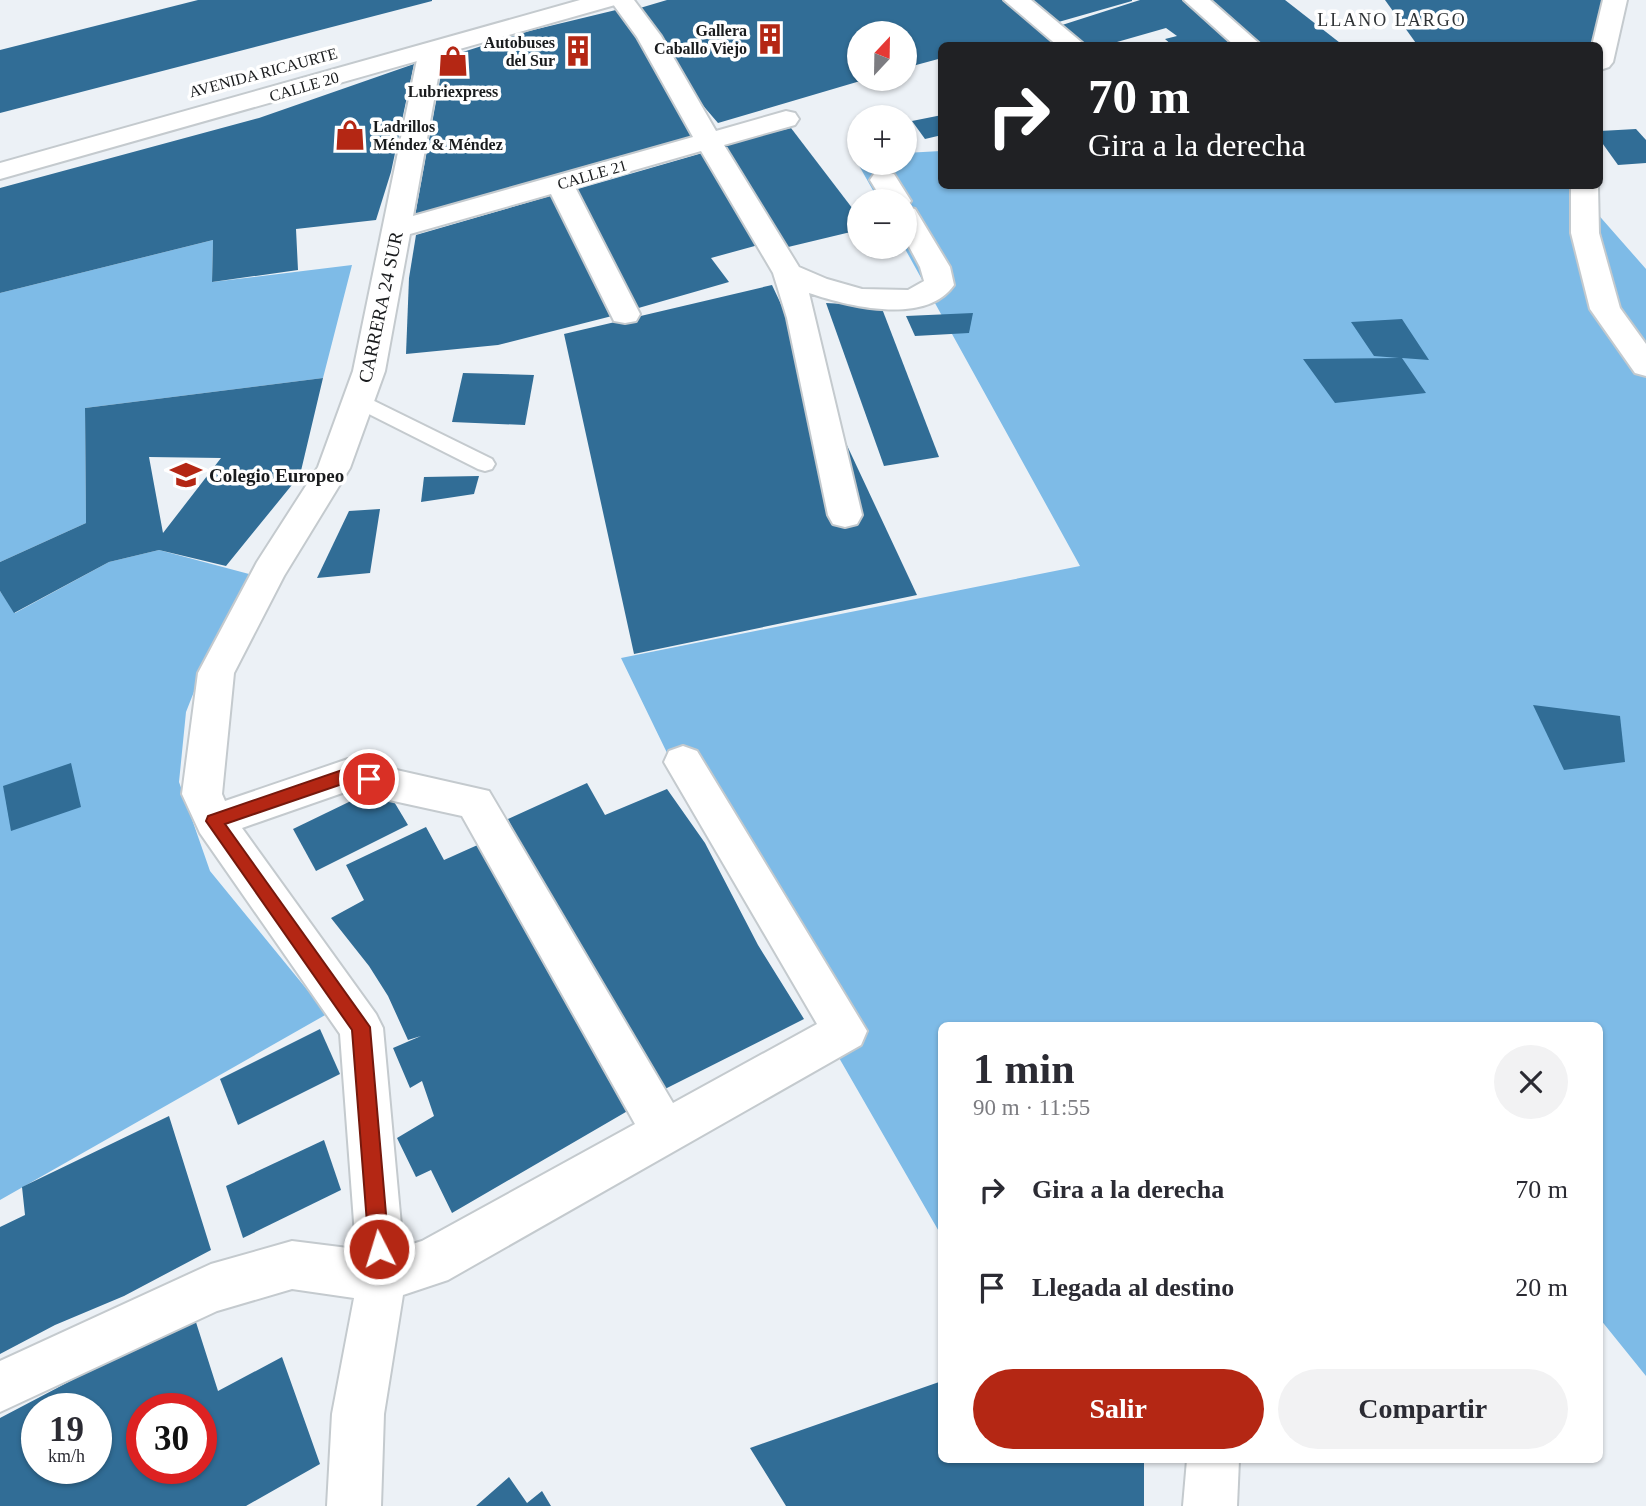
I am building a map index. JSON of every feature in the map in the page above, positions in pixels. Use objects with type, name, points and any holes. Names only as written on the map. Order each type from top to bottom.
[{"type":"street","name":"AVENIDA RICAURTE","points":[[158,101],[527,0]]},
{"type":"street","name":"CALLE 20","points":[[0,171],[607,0]]},
{"type":"street","points":[[622,0],[649,36],[708,141],[788,273],[802,318],[845,515]]},
{"type":"street","points":[[1016,0],[1069,42]]},
{"type":"street","points":[[1196,0],[1245,42]]},
{"type":"street","points":[[1603,50],[1615,0]]},
{"type":"street","name":"CARRERA 24 SUR","points":[[354,1506],[358,1414],[382,1277],[361,1027],[214,821],[202,793],[216,673],[270,571],[334,468],[369,371],[431,50]]},
{"type":"street","name":"CALLE 21","points":[[397,229],[786,119]]},
{"type":"street","points":[[559,184],[625,314]]},
{"type":"street","points":[[1584,189],[1585,233],[1605,309],[1646,366]]},
{"type":"street","points":[[788,273],[821,289],[872,299],[911,299],[939,285],[935,267],[917,236]]},
{"type":"street","points":[[0,1387],[225,1284],[292,1265],[382,1277],[430,1263],[663,1130],[845,1031],[683,762]]},
{"type":"street","points":[[214,821],[348,775],[475,803],[663,1130]]},
{"type":"street","points":[[1210,1506],[1213,1463]]},
{"type":"lane","points":[[358,400],[485,464]]},
{"type":"shaded area","points":[[938,151],[938,189],[1576,189],[1646,269],[1646,1376],[1603,1323],[1603,1022],[938,1022],[938,1230],[686,792],[621,658],[1080,566],[911,259],[917,259],[917,189],[872,189],[864,175],[917,175],[917,152]]},
{"type":"shaded area","points":[[213,240],[212,282],[352,265],[323,378],[85,408],[86,523],[0,562],[0,293]]},
{"type":"shaded area","points":[[159,550],[249,574],[212,646],[186,712],[179,782],[210,871],[327,1014],[0,1200],[0,591],[15,613],[109,562]]},
{"type":"building","points":[[198,0],[432,1],[0,113],[0,50]]},
{"type":"building","points":[[667,0],[1009,0],[1062,42],[938,42],[938,59],[917,65],[917,21],[847,21],[847,85],[718,123],[700,102],[640,8]]},
{"type":"building","points":[[1024,0],[1132,0],[1132,1],[1055,23]]},
{"type":"building","points":[[1140,0],[1182,0],[1236,42],[1168,42],[1165,39],[1177,36],[1166,28],[1117,42],[1077,42],[1059,26]]},
{"type":"building","points":[[1204,0],[1285,0],[1339,42],[1259,42]]},
{"type":"building","points":[[1385,0],[1604,0],[1594,42],[1415,42]]},
{"type":"building","points":[[620,9],[699,139],[415,216],[444,58],[529,31]]},
{"type":"building","points":[[414,64],[391,172],[376,220],[296,229],[298,270],[212,282],[213,240],[0,293],[0,188],[259,118]]},
{"type":"building","points":[[938,116],[938,136],[925,139],[917,128],[917,120]]},
{"type":"building","points":[[791,128],[847,201],[847,233],[784,248],[720,145]]},
{"type":"building","points":[[1636,129],[1646,140],[1646,163],[1618,165],[1603,144],[1603,131]]},
{"type":"building","points":[[706,152],[762,244],[711,258],[729,282],[635,309],[571,191]]},
{"type":"building","points":[[557,194],[616,315],[498,345],[406,354],[409,278],[416,235]]},
{"type":"building","points":[[772,285],[917,595],[634,654],[564,334]]},
{"type":"building","points":[[826,303],[881,306],[939,457],[884,466]]},
{"type":"building","points":[[973,313],[969,333],[915,336],[906,316]]},
{"type":"building","points":[[1402,319],[1429,360],[1402,358],[1426,393],[1335,403],[1303,359],[1399,358],[1374,356],[1351,322]]},
{"type":"building","points":[[463,373],[534,375],[525,425],[452,422]]},
{"type":"building","points":[[323,378],[300,475],[226,566],[159,550],[109,562],[14,613],[0,591],[0,562],[86,523],[85,408]],"holes":[[[149,457],[221,458],[163,533]]]},
{"type":"building","points":[[479,476],[474,494],[421,502],[424,477]]},
{"type":"building","points":[[380,509],[370,573],[317,578],[349,511]]},
{"type":"building","points":[[1533,705],[1620,716],[1625,762],[1564,770]]},
{"type":"building","points":[[71,763],[81,807],[11,831],[3,786]]},
{"type":"building","points":[[587,783],[605,815],[667,789],[705,843],[758,945],[804,1019],[659,1092],[538,881],[508,819]]},
{"type":"building","points":[[384,785],[408,825],[316,871],[293,829]]},
{"type":"building","points":[[426,827],[444,860],[491,839],[631,1109],[452,1213],[431,1170],[416,1177],[397,1138],[434,1116],[422,1081],[410,1088],[393,1048],[421,1036],[408,1040],[388,996],[369,966],[331,918],[364,900],[346,865]]},
{"type":"building","points":[[320,1029],[340,1074],[238,1125],[220,1079]]},
{"type":"building","points":[[169,1116],[211,1250],[124,1296],[55,1325],[0,1354],[0,1227],[25,1215],[22,1187]]},
{"type":"building","points":[[324,1140],[341,1190],[243,1238],[226,1186]]},
{"type":"building","points":[[194,1316],[218,1391],[282,1357],[320,1464],[246,1506],[0,1506],[0,1418],[21,1407],[21,1484],[112,1484],[112,1393],[48,1393]]},
{"type":"building","points":[[938,1382],[938,1463],[1144,1463],[1144,1506],[786,1506],[750,1448]]},
{"type":"building","points":[[509,1477],[527,1503],[542,1491],[551,1506],[476,1506]]},
{"type":"place","name":"Gallera Caballo Viejo","points":[[770,39]]},
{"type":"place","name":"Autobuses del Sur","points":[[578,51]]},
{"type":"place","name":"Lubriexpress","points":[[453,61]]},
{"type":"place","name":"Ladrillos Méndez & Méndez","points":[[350,135]]},
{"type":"place","name":"Colegio Europeo","points":[[186,475]]},
{"type":"district","name":"LLANO LARGO","points":[[1392,20]]},
{"type":"route","points":[[369,779],[348,775],[214,821],[361,1027],[379,1249]]}]
